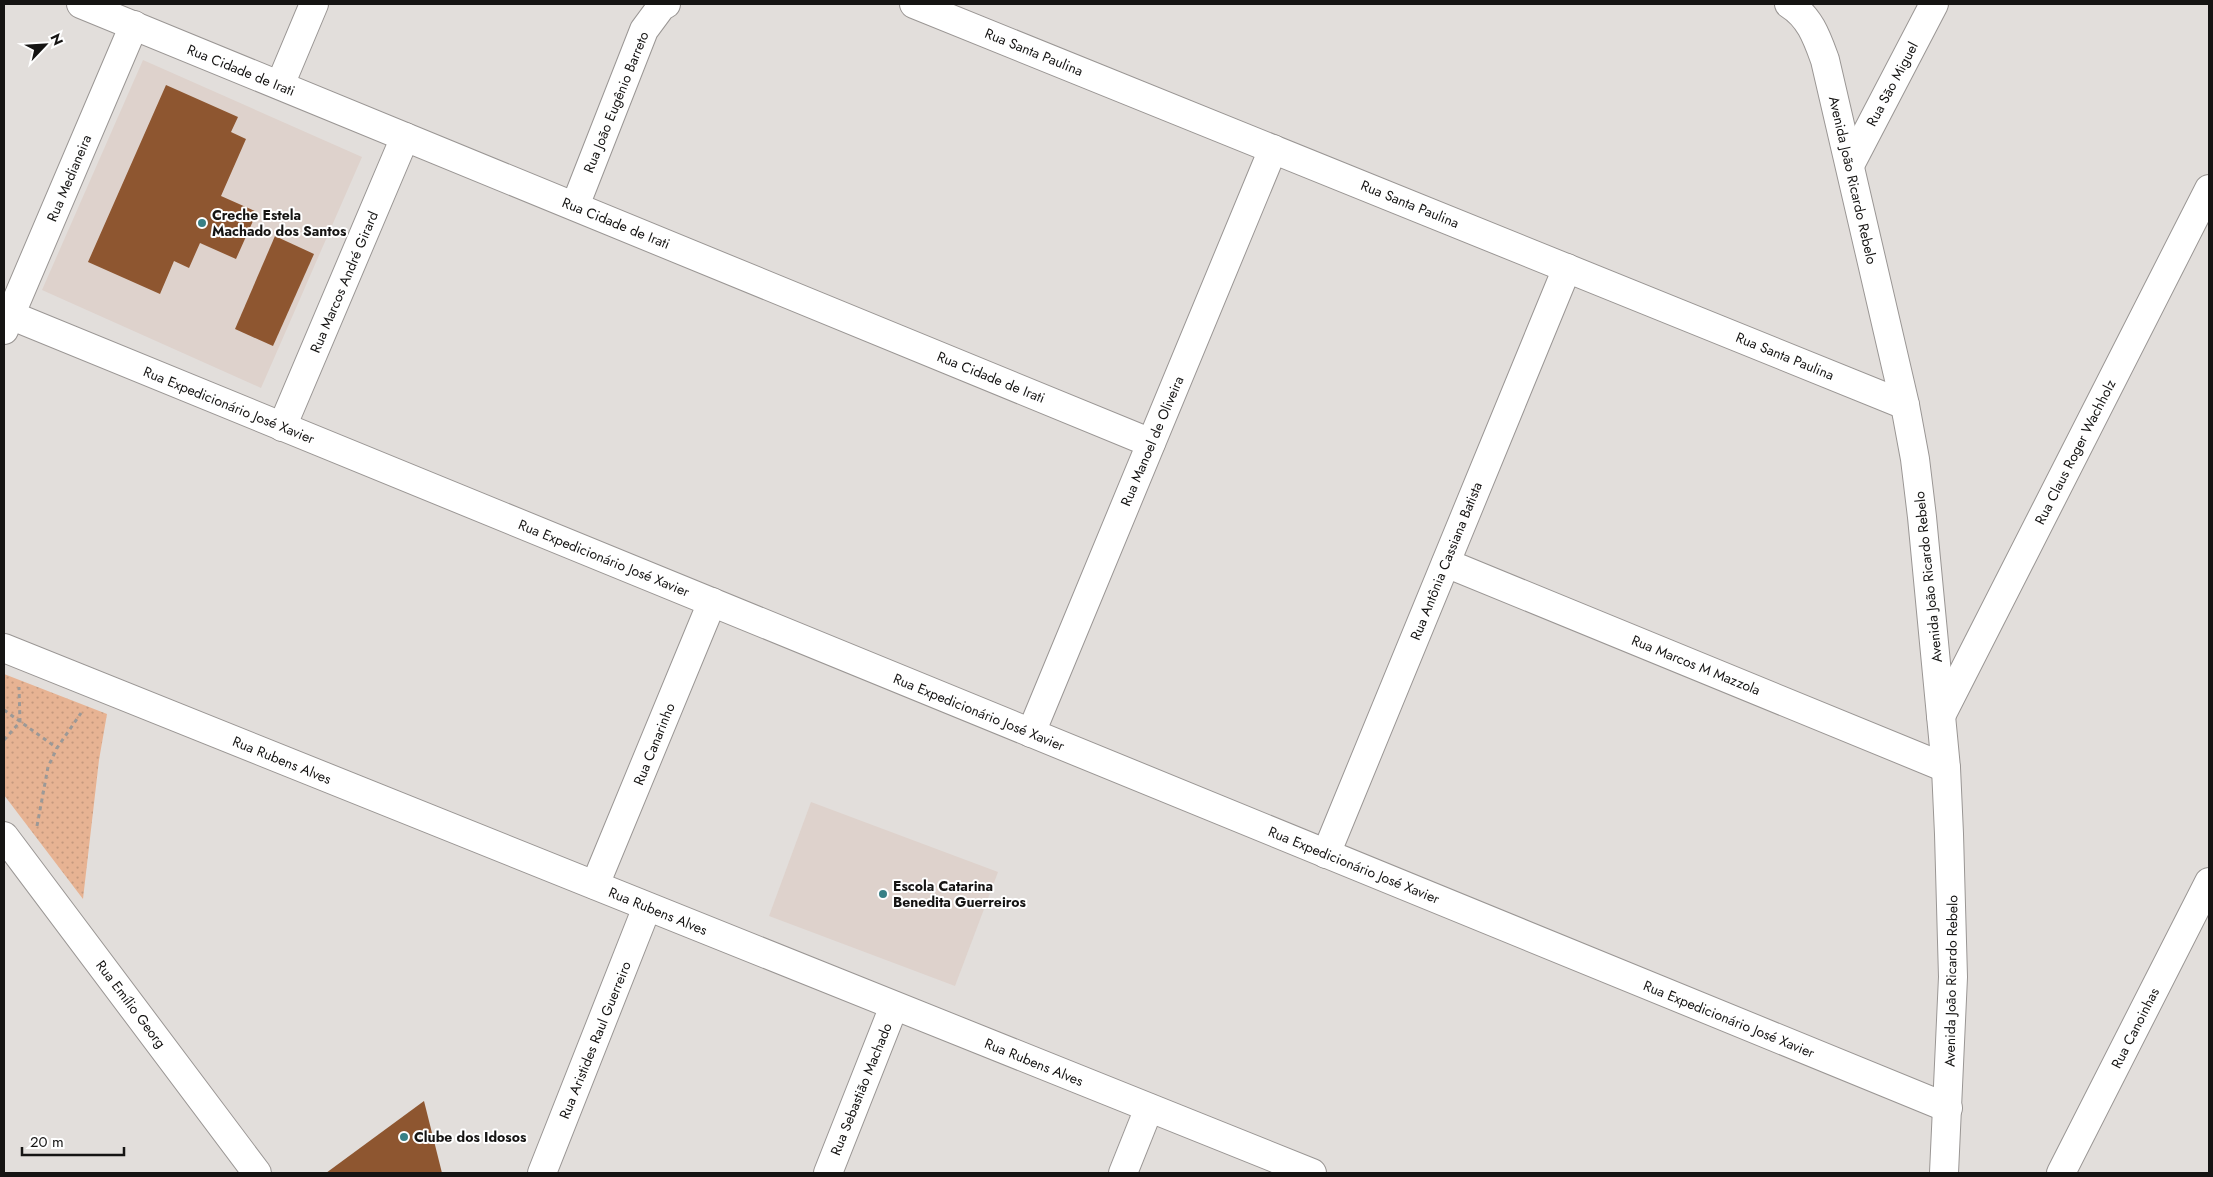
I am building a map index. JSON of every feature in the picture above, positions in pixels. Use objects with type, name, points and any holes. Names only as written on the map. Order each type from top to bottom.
[{"type":"street","name":"Rua Cidade de Irati","points":[[81,4],[1151,443]]},
{"type":"street","points":[[280,85],[314,4]]},
{"type":"street","name":"Rua João Eugênio Barreto","points":[[575,206],[644,30],[661,7],[666,4]]},
{"type":"street","name":"Rua Santa Paulina","points":[[914,4],[1905,405]]},
{"type":"street","name":"Avenida João Ricardo Rebelo","points":[[1789,4],[1796,8],[1814,30],[1825,60],[1905,405],[1915,459],[1946,768],[1952,898],[1953,977],[1944,1173]]},
{"type":"street","name":"Rua São Miguel","points":[[1850,164],[1934,4]]},
{"type":"street","name":"Rua Medianeira","points":[[7,323],[134,25]]},
{"type":"street","name":"Rua Marcos André Girard","points":[[282,427],[405,137]]},
{"type":"street","name":"Rua Manoel de Oliveira","points":[[1031,733],[1274,149]]},
{"type":"street","name":"Rua Claus Roger Wachholz","points":[[1941,716],[2209,189]]},
{"type":"street","name":"Rua Antônia Cassiana Batista","points":[[1326,854],[1567,268]]},
{"type":"street","name":"Rua Expedicionário José Xavier","points":[[7,323],[282,427],[1948,1108]]},
{"type":"street","name":"Rua Marcos M Mazzola","points":[[1446,563],[1946,768]]},
{"type":"street","name":"Rua Canarinho","points":[[596,885],[712,602]]},
{"type":"street","name":"Rua Rubens Alves","points":[[10,651],[1312,1173]]},
{"type":"street","name":"Rua Emílio Georg","points":[[4,836],[258,1173]]},
{"type":"street","name":"Rua Canoinhas","points":[[2061,1173],[2209,882]]},
{"type":"street","name":"Rua Aristides Raul Guerreiro","points":[[542,1173],[647,906]]},
{"type":"street","name":"Rua Sebastião Machado","points":[[828,1173],[894,1006]]},
{"type":"street","points":[[1123,1173],[1149,1108]]},
{"type":"path","points":[[4,740],[20,722],[10,651]]},
{"type":"path","points":[[29,869],[48,767],[69,728],[102,687]]},
{"type":"path","points":[[4,710],[57,748]]},
{"type":"shaded area","name":"Creche Estela Machado dos Santos","points":[[143,60],[362,157],[261,388],[42,290]]},
{"type":"shaded area","points":[[4,674],[107,714],[99,760],[83,899],[4,795]]},
{"type":"shaded area","name":"Escola Catarina Benedita Guerreiros","points":[[811,802],[998,872],[955,986],[769,916]]},
{"type":"building","points":[[166,85],[238,117],[231,132],[246,139],[221,196],[257,212],[236,259],[200,243],[189,268],[174,261],[160,294],[88,262]]},
{"type":"building","points":[[275,236],[314,254],[273,346],[235,329]]},
{"type":"building","name":"Clube dos Idosos","points":[[424,1101],[442,1173],[326,1173]]},
{"type":"place","name":"Creche Estela Machado dos Santos","points":[[202,223]]},
{"type":"place","name":"Escola Catarina Benedita Guerreiros","points":[[883,894]]},
{"type":"place","name":"Clube dos Idosos","points":[[404,1137]]}]
